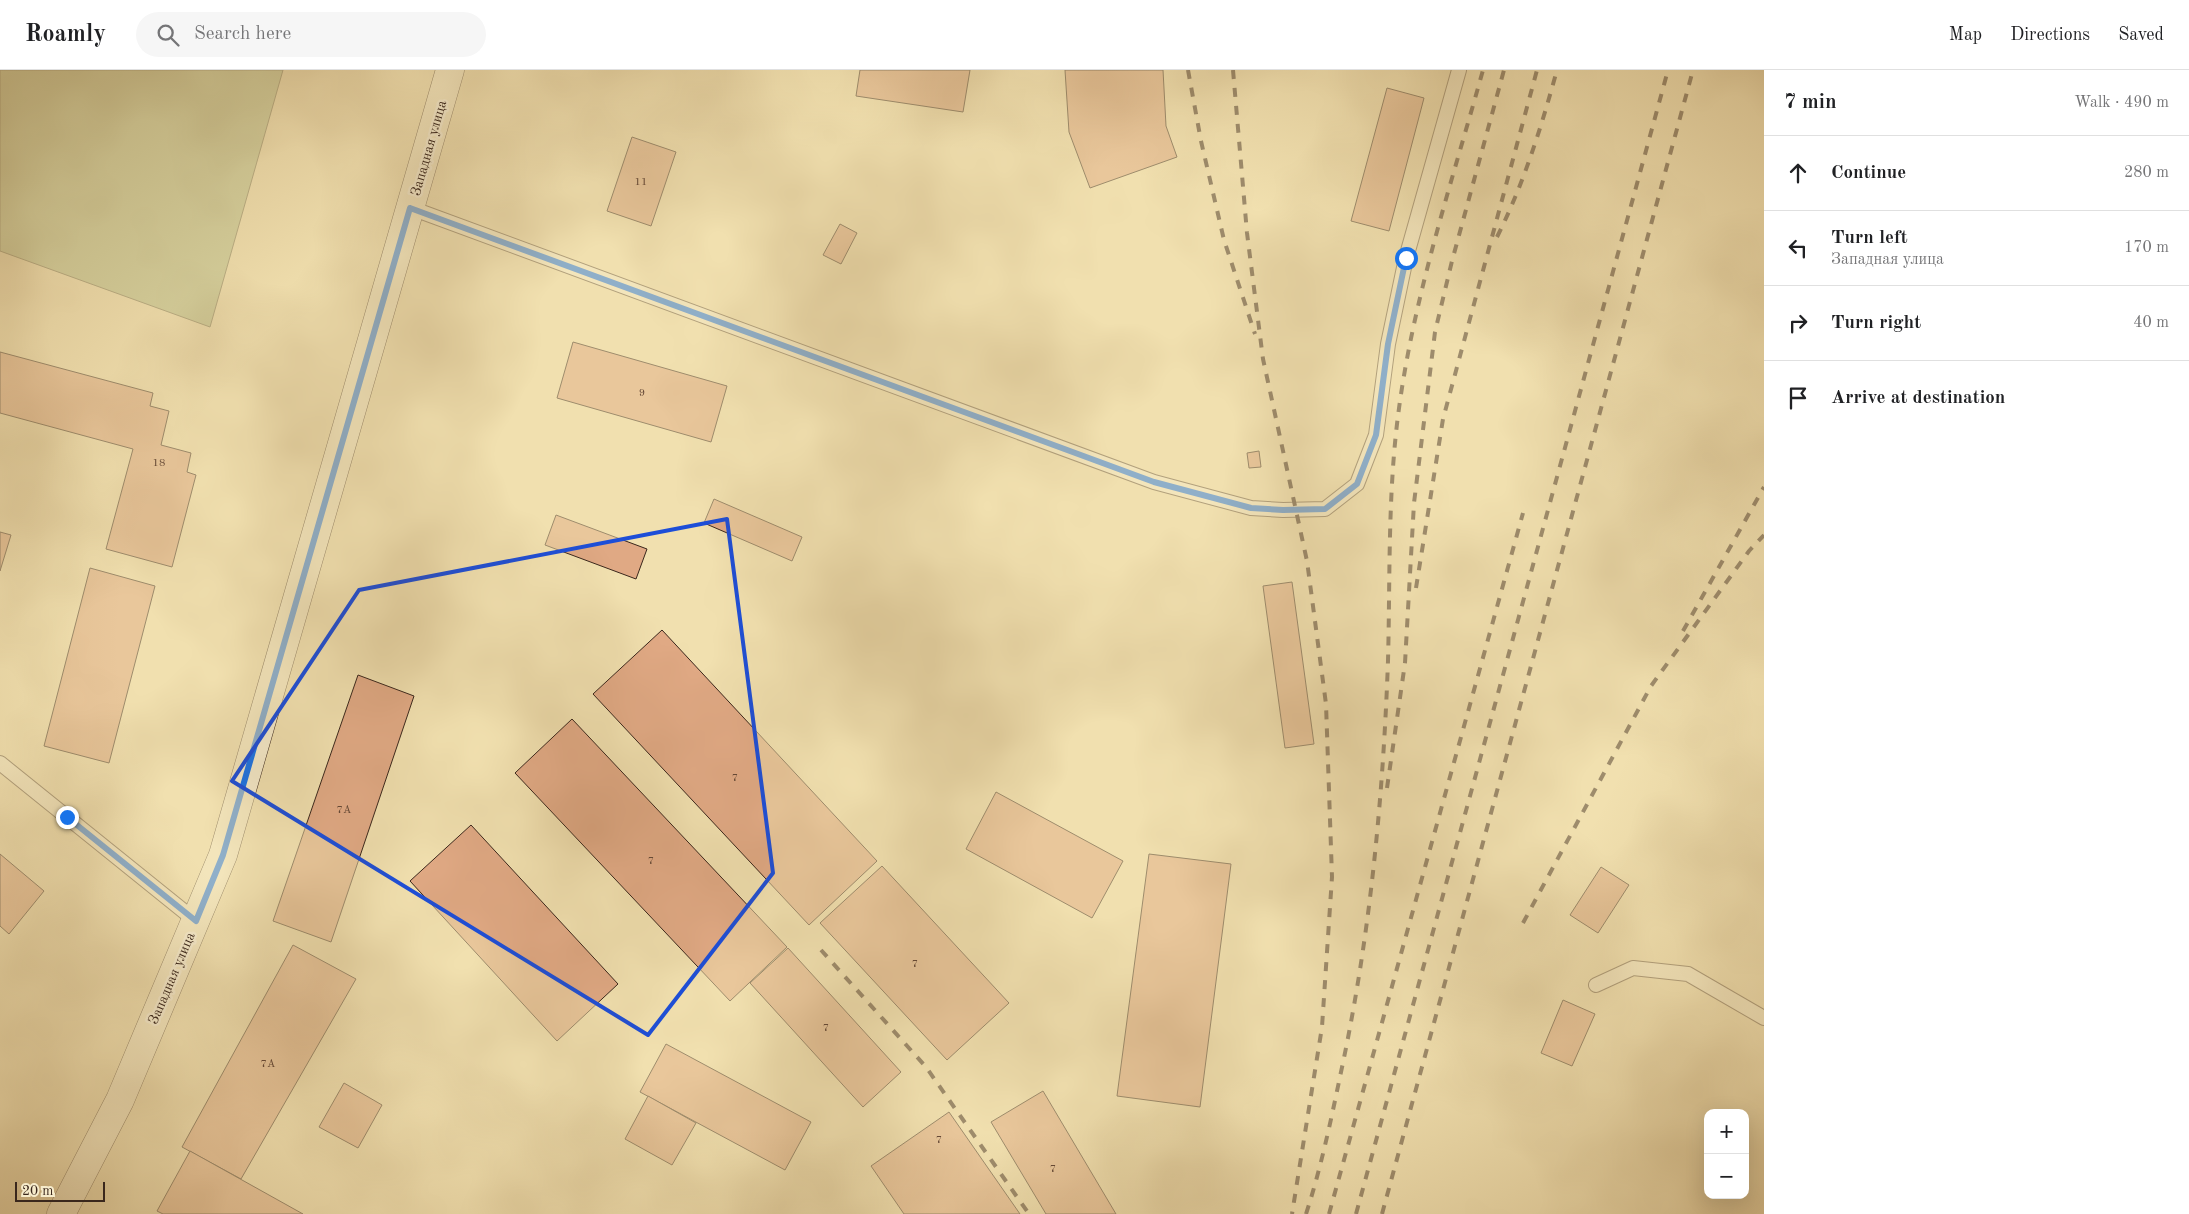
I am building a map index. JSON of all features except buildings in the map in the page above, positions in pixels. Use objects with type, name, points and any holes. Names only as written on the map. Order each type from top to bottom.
[{"type":"main road","name":"Западная улица","points":[[61,1214],[120,1100],[223,855],[450,70]]},
{"type":"lane","points":[[410,208],[1154,482],[1251,508],[1325,509],[1357,484],[1376,435],[1388,344],[1406,258],[1459,70]]},
{"type":"lane","points":[[0,763],[196,921]]},
{"type":"lane","points":[[1596,985],[1633,968],[1688,974],[1764,1018]]},
{"type":"highlighted area","points":[[727,519],[773,873],[648,1035],[232,781],[359,590]]},
{"type":"green space","points":[[0,70],[283,70],[210,327],[0,251]]},
{"type":"railway","points":[[1188,70],[1201,141],[1224,240],[1255,334]]},
{"type":"railway","points":[[1233,70],[1247,233],[1263,359],[1307,561],[1326,704],[1332,877],[1322,1027],[1292,1214]]},
{"type":"railway","points":[[1306,1214],[1325,1144],[1351,1021],[1374,868],[1386,713],[1393,462],[1402,387],[1410,341],[1432,250],[1483,70]]},
{"type":"railway","points":[[1387,788],[1405,663],[1414,503],[1435,332],[1452,261],[1504,70]]},
{"type":"railway","points":[[1416,588],[1443,419],[1537,70]]},
{"type":"railway","points":[[1497,237],[1516,196],[1531,155],[1557,70]]},
{"type":"railway","points":[[1356,1214],[1668,70]]},
{"type":"railway","points":[[1382,1214],[1693,70]]},
{"type":"railway","points":[[1683,631],[1764,487]]},
{"type":"railway","points":[[1329,1214],[1523,513]]},
{"type":"railway","points":[[1523,923],[1651,686],[1749,551],[1764,535]]},
{"type":"railway","points":[[821,950],[926,1067],[1029,1214]]},
{"type":"route","points":[[67,817],[196,921],[223,855],[410,208],[1154,482],[1251,508],[1283,510],[1325,509],[1357,484],[1376,435],[1388,344],[1406,258]]}]
